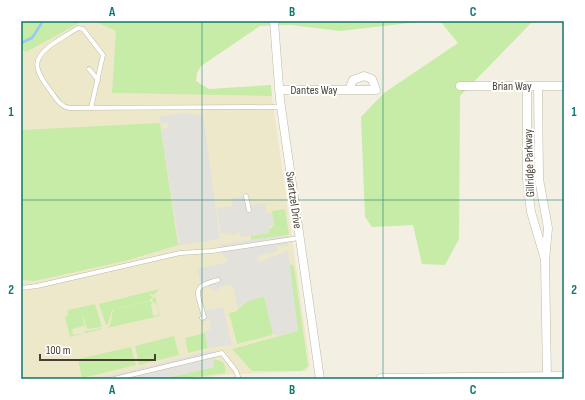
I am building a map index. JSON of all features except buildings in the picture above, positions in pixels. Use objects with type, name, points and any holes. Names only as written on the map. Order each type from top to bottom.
[{"type":"street","name":"Swartzel Drive","points":[[274,21],[281,107],[320,379]]},
{"type":"street","name":"Brian Way","points":[[460,86],[564,86]]},
{"type":"street","name":"Gillridge Parkway","points":[[538,86],[538,148],[541,194],[548,228],[545,261],[547,377]]},
{"type":"street","name":"Gillridge Parkway","points":[[527,87],[529,196],[545,261]]},
{"type":"street","name":"Dantes Way","points":[[279,90],[349,90]]},
{"type":"street","points":[[527,149],[538,148]]},
{"type":"street","points":[[529,196],[541,194]]},
{"type":"street","points":[[381,379],[564,377]]},
{"type":"lane","points":[[91,108],[103,60],[101,51],[81,28],[76,29],[45,49],[40,55],[38,65],[39,74],[62,106],[70,108],[91,108],[191,107],[281,107]]},
{"type":"lane","points":[[62,38],[65,42]]},
{"type":"lane","points":[[89,69],[98,80]]},
{"type":"lane","points":[[246,196],[248,210]]},
{"type":"lane","points":[[21,288],[37,286],[180,252],[212,252],[299,238]]},
{"type":"lane","points":[[202,318],[204,318],[198,291],[199,287],[202,284],[218,280]]},
{"type":"lane","points":[[114,379],[222,353],[236,371],[239,379]]},
{"type":"shaded area","points":[[21,21],[117,21],[112,93],[272,96],[310,365],[307,371],[224,375],[194,379],[21,379]]},
{"type":"shaded area","points":[[188,113],[195,115],[203,114],[220,239],[177,246],[179,243],[161,129],[168,128],[167,122],[160,123],[159,116]]},
{"type":"shaded area","points":[[245,196],[246,206],[266,203],[266,213],[272,213],[274,226],[268,227],[269,233],[251,236],[240,237],[239,231],[236,234],[227,235],[226,233],[221,233],[217,208],[232,206],[232,198]]},
{"type":"shaded area","points":[[286,235],[288,246],[276,246],[279,251],[257,256],[258,262],[288,251],[298,331],[277,336],[273,333],[264,296],[246,302],[239,306],[238,310],[232,284],[220,287],[216,291],[201,284],[197,269],[228,262],[225,256],[223,256],[220,243],[223,244]]},
{"type":"shaded area","points":[[223,307],[232,345],[208,348],[205,333],[211,329],[209,320],[203,322],[202,320],[206,319],[205,311]]},
{"type":"shaded area","points":[[213,350],[216,360],[213,360],[214,367],[161,379],[96,379]]},
{"type":"green space","points":[[21,21],[83,21],[26,52],[21,48]]},
{"type":"green space","points":[[94,21],[427,21],[340,31],[291,25],[260,26],[201,66],[197,73],[196,81],[209,89],[271,85],[272,96],[112,93],[116,31]]},
{"type":"green space","points":[[440,21],[533,21],[460,96],[459,239],[445,265],[422,264],[413,225],[372,227],[365,217],[361,117],[384,93],[458,43]]},
{"type":"green space","points":[[160,123],[178,245],[125,261],[34,281],[21,280],[21,130]]},
{"type":"green space","points":[[285,209],[289,235],[251,240],[251,236],[269,233],[268,230],[274,226],[272,211]]},
{"type":"green space","points":[[291,264],[294,266],[308,366],[302,371],[252,371],[232,349],[298,331],[289,266]]},
{"type":"green space","points":[[159,289],[154,295],[150,294],[150,296],[153,296],[149,301],[112,310],[108,324],[106,325],[99,304]]},
{"type":"green space","points":[[155,296],[160,316],[107,328],[110,326],[113,310],[151,301],[153,303],[151,304],[153,316],[159,315],[156,303],[152,300]]},
{"type":"green space","points":[[264,296],[273,333],[272,335],[237,344],[229,313],[237,311],[242,305],[249,301]]},
{"type":"green space","points":[[95,304],[102,327],[87,329],[82,313],[85,328],[84,326],[72,329],[73,335],[85,333],[85,330],[102,329],[70,337],[65,317],[68,315],[68,310]]},
{"type":"green space","points":[[205,333],[208,348],[188,353],[185,338]]},
{"type":"green space","points":[[174,336],[179,355],[139,365],[135,346]]},
{"type":"green space","points":[[131,347],[136,365],[82,378],[78,359]]},
{"type":"green space","points":[[213,360],[219,360],[223,363],[225,373],[181,379],[161,379],[214,367]]},
{"type":"waterway","points":[[21,43],[32,38],[43,21]]}]
